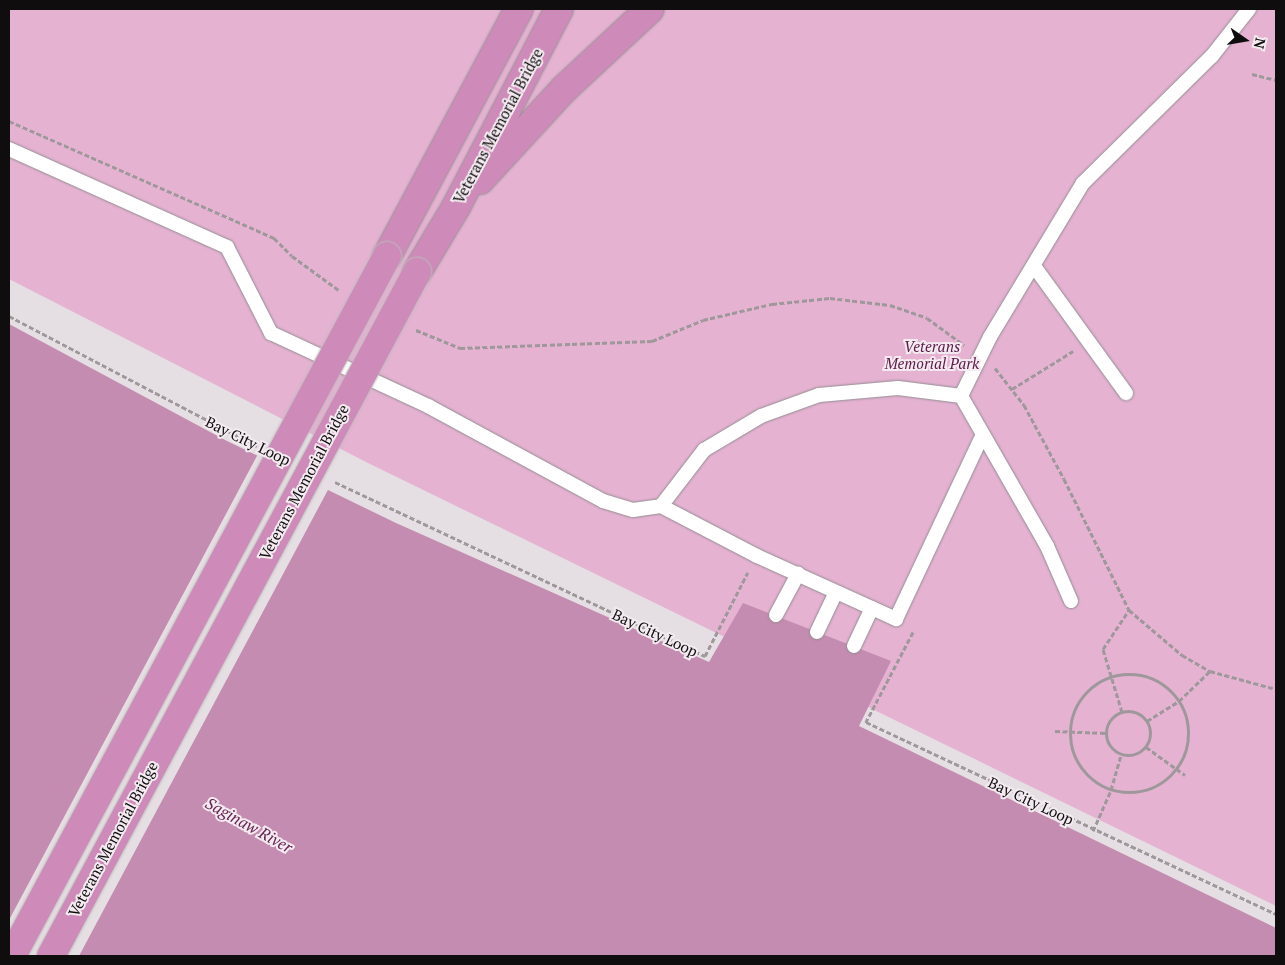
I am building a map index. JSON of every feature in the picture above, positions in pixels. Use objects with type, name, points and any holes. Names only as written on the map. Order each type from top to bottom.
[{"type":"highway","points":[[12,956],[519,9]]},
{"type":"highway","name":"Veterans Memorial Bridge","points":[[51,956],[417,272],[456,207],[560,9]]},
{"type":"highway","points":[[456,207],[564,89],[650,9]]},
{"type":"lane","points":[[961,396],[980,357],[1082,183],[1212,56],[1249,9]]},
{"type":"lane","points":[[9,150],[227,247],[271,333],[428,406],[603,501],[633,510],[662,506],[757,556],[896,619],[982,436]]},
{"type":"lane","points":[[1034,266],[1126,393]]},
{"type":"lane","points":[[662,506],[704,450],[760,416],[819,394],[898,388],[961,396]]},
{"type":"lane","points":[[961,396],[982,436],[1043,539],[1070,601]]},
{"type":"lane","points":[[776,615],[798,574]]},
{"type":"lane","points":[[817,632],[836,592]]},
{"type":"lane","points":[[854,646],[872,608]]},
{"type":"path","points":[[1252,74],[1276,80]]},
{"type":"path","points":[[9,121],[274,238],[312,272],[348,295]]},
{"type":"path","points":[[414,328],[460,348],[644,342],[703,320],[764,306],[830,298],[890,305],[927,318],[999,372],[1012,389],[1064,479],[1128,610],[1182,655],[1210,671],[1276,689]]},
{"type":"path","name":"Bay City Loop","points":[[9,316],[265,450]]},
{"type":"path","points":[[1012,389],[1089,341]]},
{"type":"path","name":"Bay City Loop","points":[[326,478],[705,656],[757,556]]},
{"type":"path","points":[[1122,712],[1103,648],[1128,610]]},
{"type":"path","name":"Bay City Loop","points":[[896,619],[914,630],[866,722],[1094,831],[1276,914]]},
{"type":"path","points":[[1147,721],[1179,701],[1210,671]]},
{"type":"path","points":[[1130,673],[1149,677],[1166,687],[1179,701],[1187,720],[1188,741],[1176,767],[1169,777],[1152,788],[1132,793],[1111,790],[1095,782],[1081,768],[1072,752],[1070,732],[1072,715],[1080,698],[1094,685],[1110,676],[1130,673]]},
{"type":"path","points":[[1122,712],[1135,712],[1147,721],[1151,734],[1146,747],[1135,755],[1121,755],[1109,745],[1106,733],[1108,723],[1122,712]]},
{"type":"path","points":[[1056,731],[1106,733]]},
{"type":"path","points":[[1146,747],[1185,775]]},
{"type":"path","points":[[1094,831],[1111,790],[1121,755]]},
{"type":"green space","name":"Veterans Memorial Park","points":[[9,9],[1276,9],[1276,906],[368,463],[9,279]]},
{"type":"water","name":"Saginaw River","points":[[9,324],[227,441],[396,523],[709,662],[743,603],[891,661],[859,726],[1276,928],[1276,956],[9,956]]},
{"type":"pier","points":[[258,454],[329,488],[79,956],[9,956],[9,920]]}]
